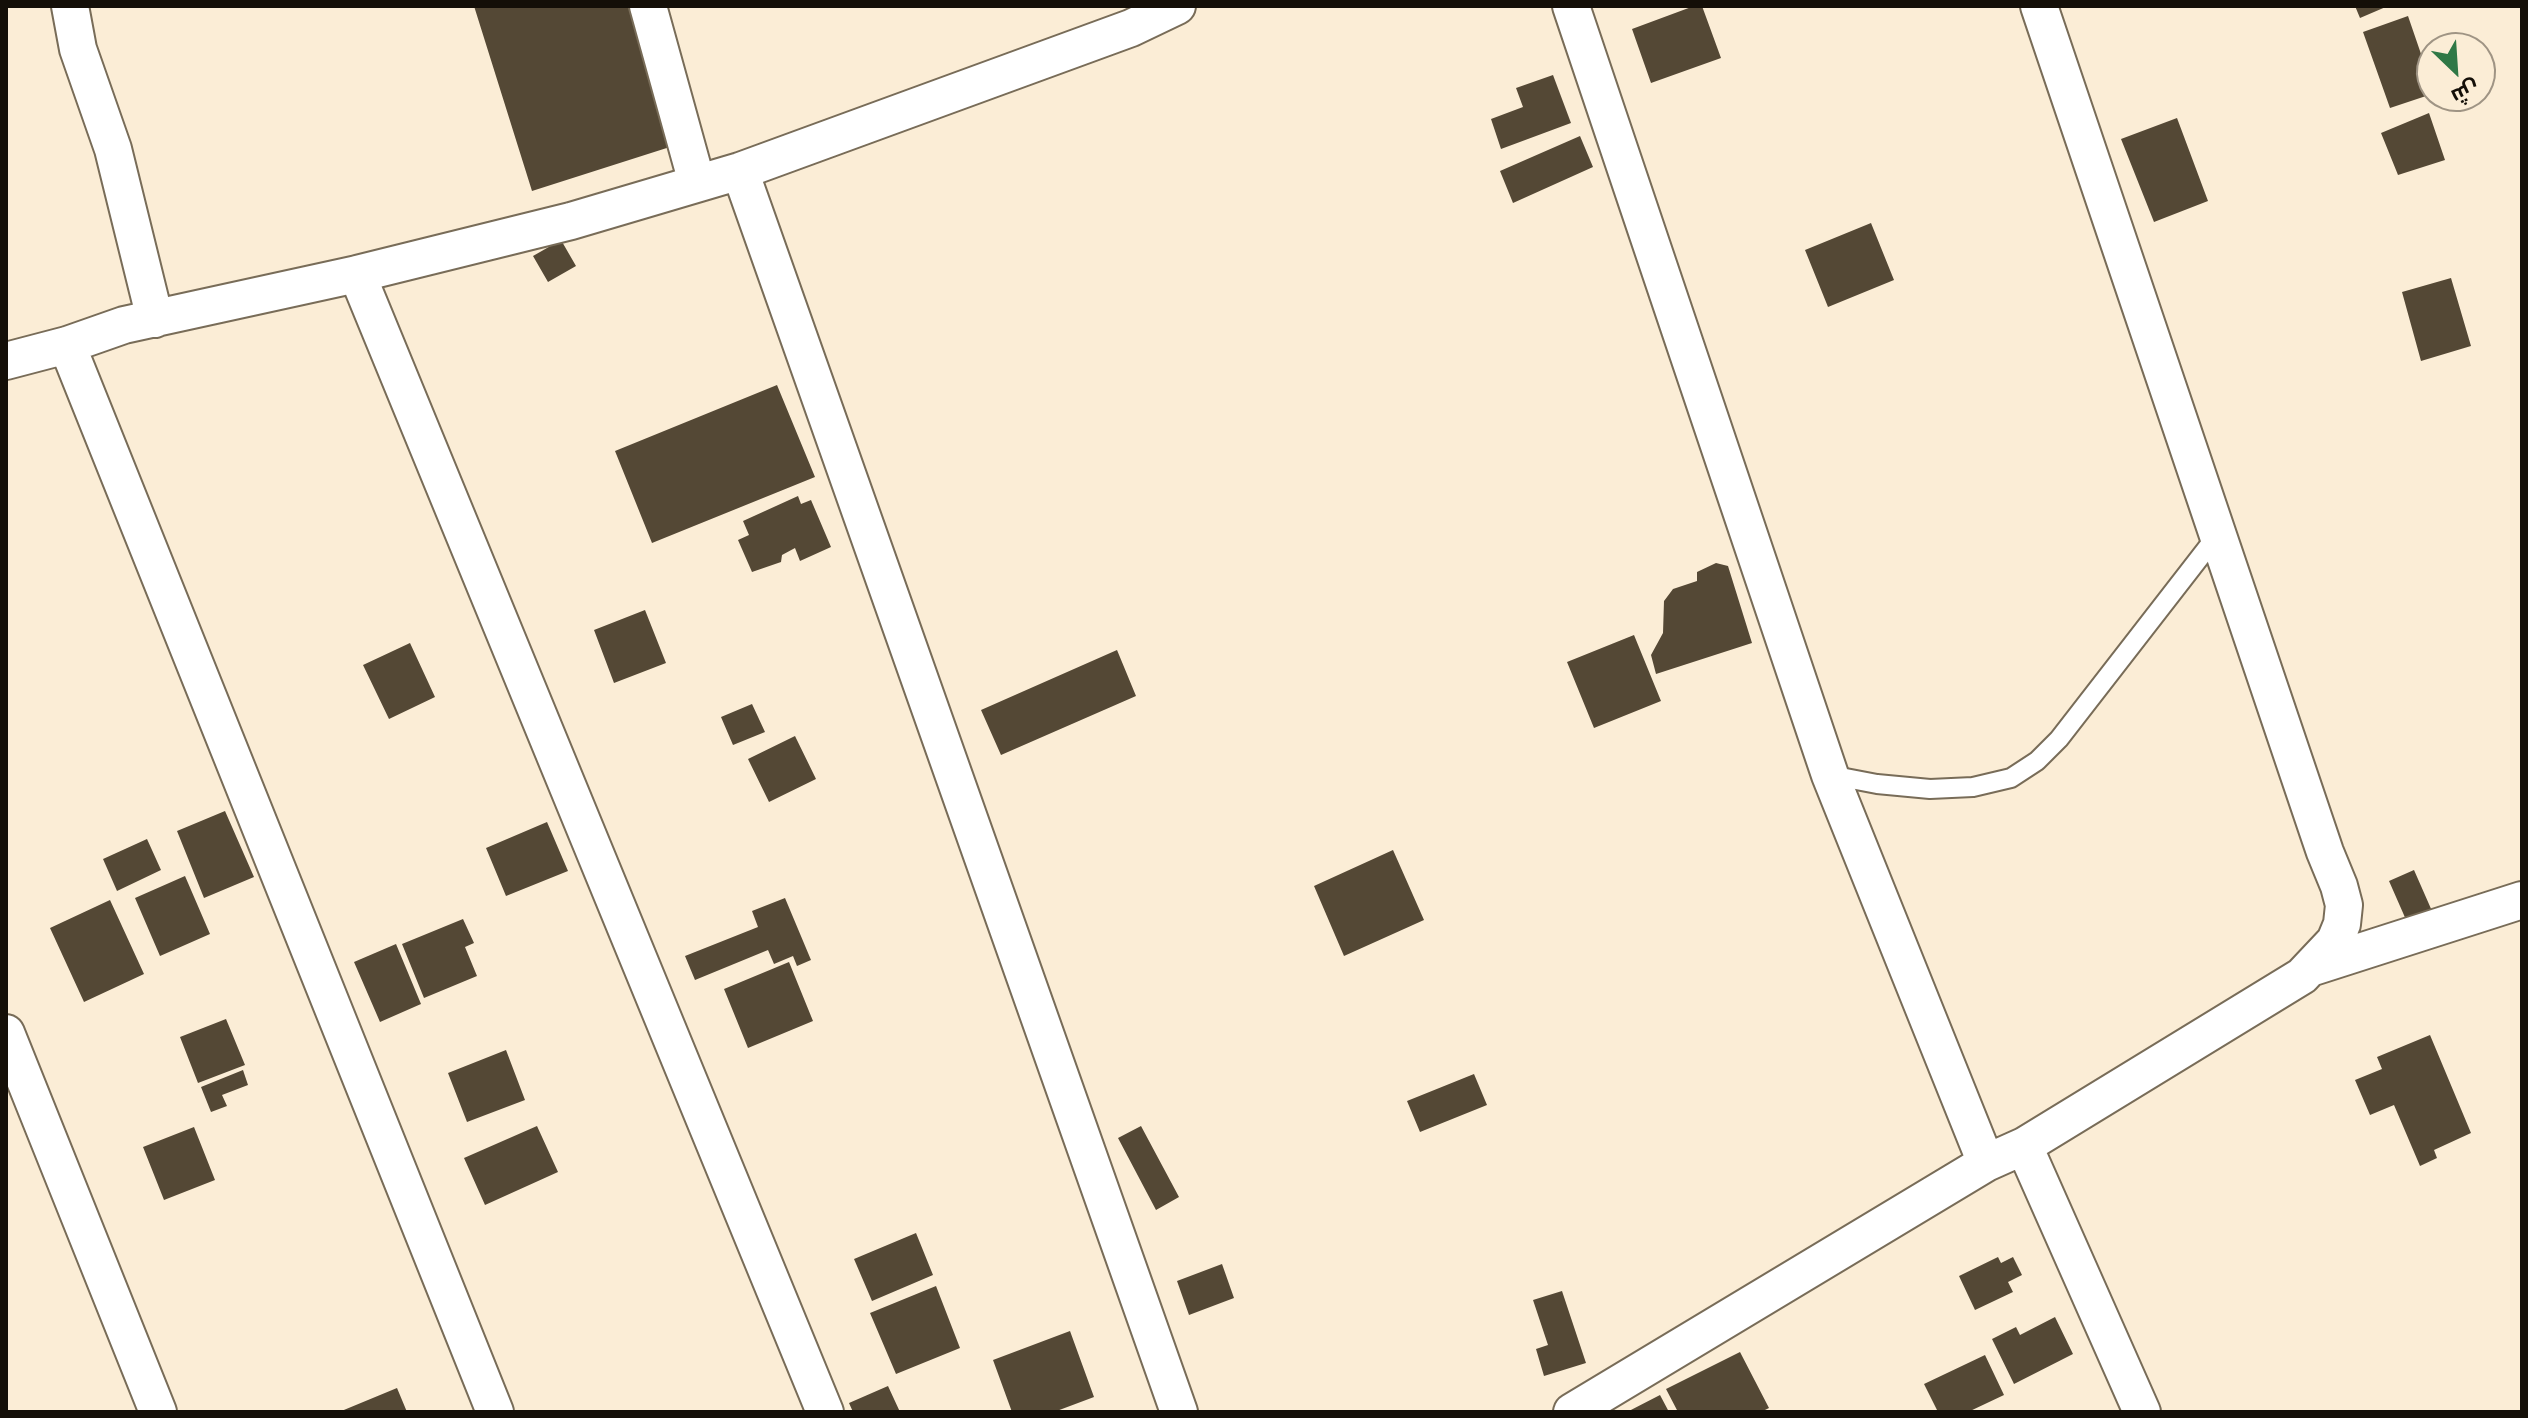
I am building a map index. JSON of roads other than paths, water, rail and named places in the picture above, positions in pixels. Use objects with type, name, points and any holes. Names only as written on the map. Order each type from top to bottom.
[{"type":"street","points":[[70,6],[78,49],[113,149],[155,319]]},
{"type":"street","points":[[648,6],[697,183]]},
{"type":"street","points":[[6,361],[67,345],[124,325],[357,274],[571,221],[740,171],[1131,28],[1177,6]]},
{"type":"street","points":[[1571,6],[1830,775],[1986,1163]]},
{"type":"street","points":[[1572,1412],[1986,1163],[2024,1146],[2302,976],[2335,941],[2342,924],[2344,905],[2039,6]]},
{"type":"street","points":[[740,171],[1179,1412]]},
{"type":"street","points":[[357,274],[825,1412]]},
{"type":"street","points":[[67,345],[495,1412]]},
{"type":"street","points":[[2307,969],[2522,900]]},
{"type":"street","points":[[6,1033],[158,1412]]},
{"type":"street","points":[[2024,1146],[2142,1412]]},
{"type":"lane","points":[[1830,775],[1930,789],[1973,787],[2011,778],[2037,761],[2059,739],[2218,534]]}]
